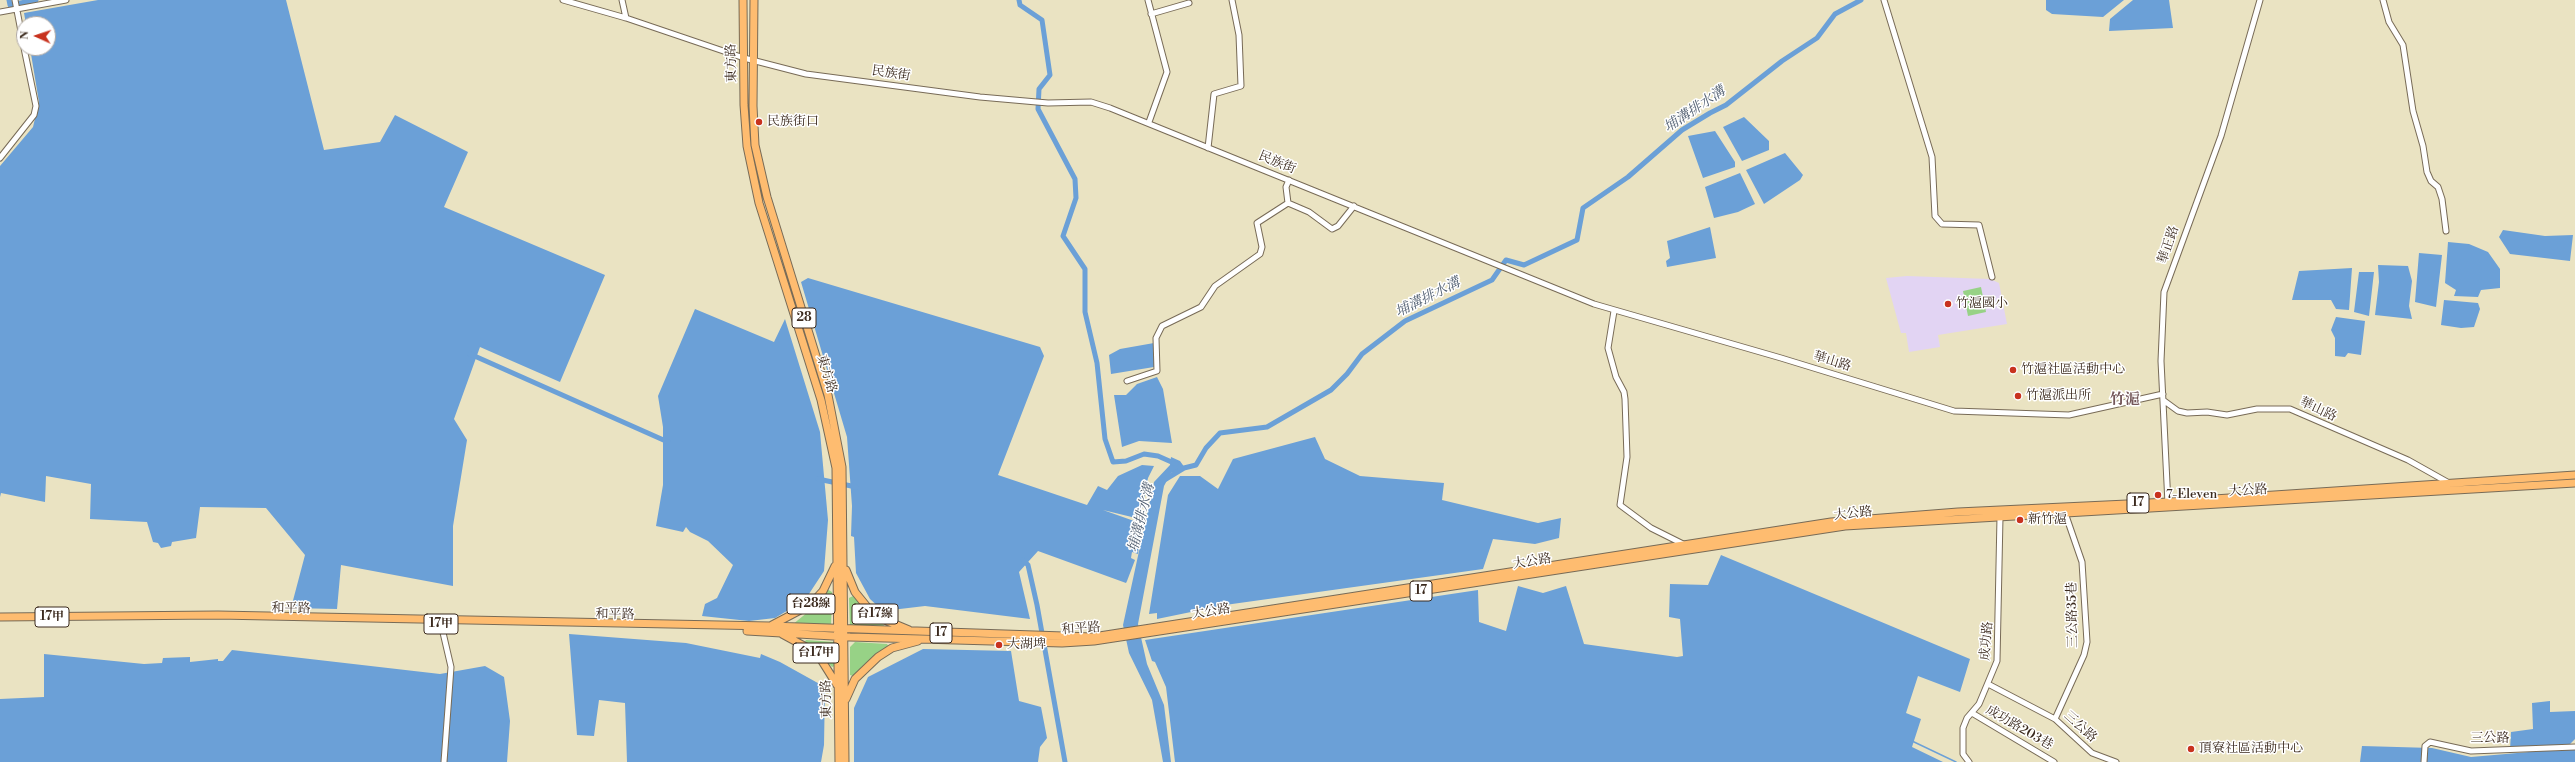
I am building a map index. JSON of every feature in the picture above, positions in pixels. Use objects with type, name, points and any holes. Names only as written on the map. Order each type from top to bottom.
[{"type":"main road","name":"東方路","points":[[743,0],[747,146],[759,204],[821,400],[833,449],[837,478],[845,762]]},
{"type":"main road","name":"東方路","points":[[754,0],[754,129],[761,171],[828,395],[840,449],[843,480],[840,563]]},
{"type":"main road","name":"大公路","points":[[1490,578],[1686,545],[1703,545],[1832,522],[1886,517],[2064,511],[2168,505],[2450,486],[2575,475]]},
{"type":"main road","name":"大公路","points":[[2450,486],[2575,483]]},
{"type":"main road","name":"大公路","points":[[1123,635],[1703,545],[1845,526],[2000,517],[2064,511]]},
{"type":"main road","name":"台28線","points":[[770,626],[810,605],[823,591],[840,563]]},
{"type":"main road","name":"台17線","points":[[840,563],[850,582],[868,608],[884,620],[904,629],[933,636]]},
{"type":"main road","name":"和平路","points":[[0,617],[105,616],[123,614],[211,615],[770,626],[841,633]]},
{"type":"main road","name":"和平路","points":[[105,616],[123,619],[165,617],[1037,639],[1123,635]]},
{"type":"main road","name":"台17甲","points":[[778,632],[817,653],[830,671],[839,688]]},
{"type":"main road","name":"東方路","points":[[839,762],[841,633]]},
{"type":"main road","points":[[844,709],[847,695],[855,680],[878,657],[892,648],[933,636]]},
{"type":"street","points":[[0,12],[66,0]]},
{"type":"street","points":[[563,0],[626,18],[744,58]]},
{"type":"street","points":[[622,0],[626,18]]},
{"type":"street","points":[[1148,0],[1167,72],[1149,122]]},
{"type":"street","points":[[1208,148],[1214,94],[1241,86],[1239,35],[1232,0]]},
{"type":"street","points":[[1884,0],[1932,158],[1935,216],[1942,224],[1979,225],[1992,277]]},
{"type":"street","name":"華正路","points":[[2168,505],[2161,335],[2164,292],[2220,136],[2260,0]]},
{"type":"street","points":[[2383,0],[2389,22],[2403,45],[2413,111],[2428,172],[2431,181],[2438,187],[2442,199],[2446,231]]},
{"type":"street","points":[[15,1],[18,16]]},
{"type":"street","points":[[1151,14],[1189,3]]},
{"type":"street","points":[[0,158],[34,115],[36,106],[26,56]]},
{"type":"street","name":"民族街","points":[[744,58],[806,74],[1026,101],[1048,103],[1091,102],[1149,122],[1208,148],[1354,206],[1503,268]]},
{"type":"street","points":[[1288,203],[1286,187],[1289,180]]},
{"type":"street","points":[[1288,203],[1309,212],[1332,229],[1338,226],[1354,206]]},
{"type":"street","points":[[1126,381],[1157,371],[1156,338],[1162,326],[1201,307],[1215,286],[1254,259],[1262,247],[1256,223],[1288,203]]},
{"type":"street","name":"華山路","points":[[1503,268],[1614,311],[1780,358],[1954,411],[2069,415],[2163,394]]},
{"type":"street","points":[[1614,311],[1608,348],[1616,377],[1624,392],[1627,457],[1620,504],[1652,528],[1686,545]]},
{"type":"street","name":"華山路","points":[[2163,400],[2178,411],[2187,413],[2207,412],[2227,415],[2257,409],[2290,409],[2408,460],[2450,486]]},
{"type":"street","name":"三公路35巷","points":[[2055,719],[2082,661],[2087,642],[2082,562],[2064,511]]},
{"type":"street","name":"成功路","points":[[1969,762],[1964,757],[1962,732],[1967,718],[1979,704],[1997,661],[2000,517]]},
{"type":"street","points":[[440,624],[451,667],[444,762]]},
{"type":"street","name":"三公路","points":[[1988,684],[2055,719],[2092,753],[2116,762]]},
{"type":"street","name":"成功路203巷","points":[[1972,713],[2054,762]]},
{"type":"street","name":"三公路","points":[[2424,762],[2425,746],[2430,742],[2471,751],[2575,747]]},
{"type":"shaded area","name":"竹滬國小","points":[[1907,276],[1990,279],[1999,283],[2007,324],[1938,335],[1940,347],[1909,352],[1906,333],[1901,333],[1886,278]]},
{"type":"green space","points":[[1981,287],[1986,312],[1968,316],[1963,291]]},
{"type":"green space","points":[[827,589],[832,592],[831,627],[792,625],[814,607]]},
{"type":"green space","points":[[853,596],[869,615],[884,625],[883,629],[850,628],[849,598]]},
{"type":"green space","points":[[806,640],[835,642],[835,666],[832,667],[820,654],[804,643]]},
{"type":"green space","points":[[855,642],[887,644],[889,647],[853,676],[850,675],[850,647]]},
{"type":"water","points":[[98,0],[286,0],[324,150],[380,142],[395,115],[468,152],[444,207],[605,275],[560,382],[480,347],[454,419],[467,440],[453,526],[453,586],[341,565],[337,609],[291,608],[305,555],[266,508],[200,507],[196,538],[172,542],[171,546],[161,548],[158,543],[153,542],[147,522],[90,519],[91,484],[46,476],[45,502],[1,493],[0,497],[0,166],[33,127],[39,102],[31,56],[56,56],[56,16],[25,16],[24,13]]},
{"type":"water","points":[[2046,0],[2124,0],[2103,17],[2052,14],[2046,10]]},
{"type":"water","points":[[2133,0],[2169,0],[2173,28],[2109,31],[2110,19]]},
{"type":"water","points":[[1744,117],[1769,141],[1769,150],[1742,161],[1723,127]]},
{"type":"water","points":[[1715,131],[1735,162],[1735,167],[1703,178],[1688,136]]},
{"type":"water","points":[[1785,153],[1803,175],[1800,180],[1764,204],[1746,170]]},
{"type":"water","points":[[1740,173],[1755,204],[1738,212],[1714,218],[1705,187]]},
{"type":"water","points":[[1710,227],[1716,258],[1667,267],[1666,261],[1670,258],[1667,241]]},
{"type":"water","points":[[2503,230],[2545,236],[2573,235],[2570,261],[2510,254],[2499,237]]},
{"type":"water","points":[[2448,242],[2469,244],[2488,252],[2500,269],[2500,288],[2481,290],[2478,297],[2454,296],[2456,290],[2445,283]]},
{"type":"water","points":[[2419,253],[2442,255],[2436,307],[2415,302]]},
{"type":"water","points":[[2378,265],[2408,266],[2412,281],[2409,306],[2412,319],[2375,315],[2379,282]]},
{"type":"water","points":[[2352,268],[2349,310],[2336,309],[2331,300],[2292,300],[2299,271]]},
{"type":"water","points":[[2359,272],[2374,272],[2369,316],[2354,312]]},
{"type":"water","points":[[808,278],[1040,347],[1044,356],[998,475],[1087,505],[1098,486],[1107,490],[1118,476],[1142,465],[1154,466],[1148,478],[1140,519],[1103,510],[1137,522],[1137,526],[1141,527],[1138,554],[1132,552],[1131,558],[1135,560],[1126,583],[1038,551],[1019,572],[1030,619],[925,606],[883,611],[870,599],[856,573],[854,537],[851,536],[852,506],[847,437],[801,282]]},
{"type":"water","points":[[2444,300],[2478,303],[2480,309],[2474,327],[2461,328],[2441,325]]},
{"type":"water","points":[[695,309],[774,342],[785,319],[820,432],[828,520],[824,571],[805,600],[775,618],[749,621],[702,616],[705,604],[717,598],[733,565],[708,541],[690,532],[686,527],[683,532],[656,526],[663,485],[663,427],[658,396]]},
{"type":"water","points":[[2336,317],[2365,321],[2361,355],[2348,353],[2345,357],[2335,356],[2335,338],[2331,330]]},
{"type":"water","points":[[1154,343],[1154,367],[1111,374],[1109,355],[1120,349]]},
{"type":"water","points":[[1157,377],[1163,389],[1172,443],[1139,441],[1122,447],[1114,395],[1126,395],[1137,384]]},
{"type":"water","points":[[1315,437],[1325,459],[1360,476],[1444,483],[1442,500],[1538,523],[1561,518],[1559,538],[1535,544],[1493,539],[1483,569],[1225,605],[1157,619],[1157,613],[1149,614],[1168,495],[1180,476],[1200,476],[1218,489],[1233,459]]},
{"type":"water","points":[[1171,457],[1180,461],[1185,468],[1171,473],[1164,486],[1138,624],[1147,664],[1164,705],[1171,762],[1163,762],[1152,700],[1129,653],[1123,625],[1154,482],[1170,465]]},
{"type":"water","points":[[1721,555],[1970,659],[1960,692],[1918,676],[1906,713],[1921,719],[1912,747],[1943,762],[1175,762],[1166,687],[1155,662],[1152,661],[1145,640],[1478,590],[1479,622],[1506,631],[1518,586],[1543,593],[1566,586],[1584,644],[1677,657],[1683,656],[1680,619],[1669,617],[1670,584],[1708,585]]},
{"type":"water","points":[[569,634],[686,643],[760,658],[761,654],[780,662],[825,687],[824,745],[821,762],[627,762],[625,703],[599,700],[594,736],[577,735]]},
{"type":"water","points":[[923,649],[1011,651],[1019,701],[1041,707],[1047,738],[1040,747],[1038,762],[854,762],[854,708],[868,677]]},
{"type":"water","points":[[232,650],[440,674],[485,666],[504,677],[510,721],[507,762],[0,762],[0,699],[44,697],[44,654],[144,664],[162,663],[163,658],[190,657],[190,662],[218,659],[218,661],[223,661]]},
{"type":"water","points":[[2550,701],[2550,712],[2575,711],[2575,739],[2568,746],[2510,750],[2511,732],[2533,729],[2532,703]]},
{"type":"water","points":[[2362,746],[2432,748],[2471,757],[2575,748],[2575,762],[2360,762]]},
{"type":"waterway","points":[[9,0],[10,5],[36,0]]},
{"type":"waterway","points":[[1019,0],[1020,5],[1042,20],[1050,75],[1039,89],[1038,109],[1075,179],[1076,198],[1063,236],[1085,269],[1085,312],[1097,363],[1105,439],[1113,462],[1126,461],[1144,454],[1158,456],[1176,464]]},
{"type":"waterway","name":"埔溝排水溝","points":[[1161,482],[1184,468],[1196,465],[1206,448],[1220,433],[1267,427],[1331,390],[1347,374],[1362,354],[1405,321],[1492,280],[1506,260],[1524,265],[1577,240],[1583,208],[1628,177],[1682,130],[1726,105],[1782,61],[1817,38],[1835,14],[1861,0]]},
{"type":"waterway","points":[[470,354],[668,442]]},
{"type":"waterway","points":[[818,479],[856,487]]},
{"type":"waterway","points":[[1023,560],[1028,565],[1037,605],[1065,762]]},
{"type":"waterway","points":[[1912,741],[1956,762]]},
{"type":"place","name":"民族街口","points":[[759,122]]},
{"type":"place","name":"竹滬國小","points":[[1948,304]]},
{"type":"place","name":"竹滬社區活動中心","points":[[2013,370]]},
{"type":"place","name":"竹滬派出所","points":[[2018,396]]},
{"type":"place","name":"7-Eleven","points":[[2158,495]]},
{"type":"place","name":"新竹滬","points":[[2020,520]]},
{"type":"place","name":"大湖埤","points":[[999,645]]},
{"type":"place","name":"頂寮社區活動中心","points":[[2191,749]]},
{"type":"district","name":"竹滬","points":[[2125,400]]}]
